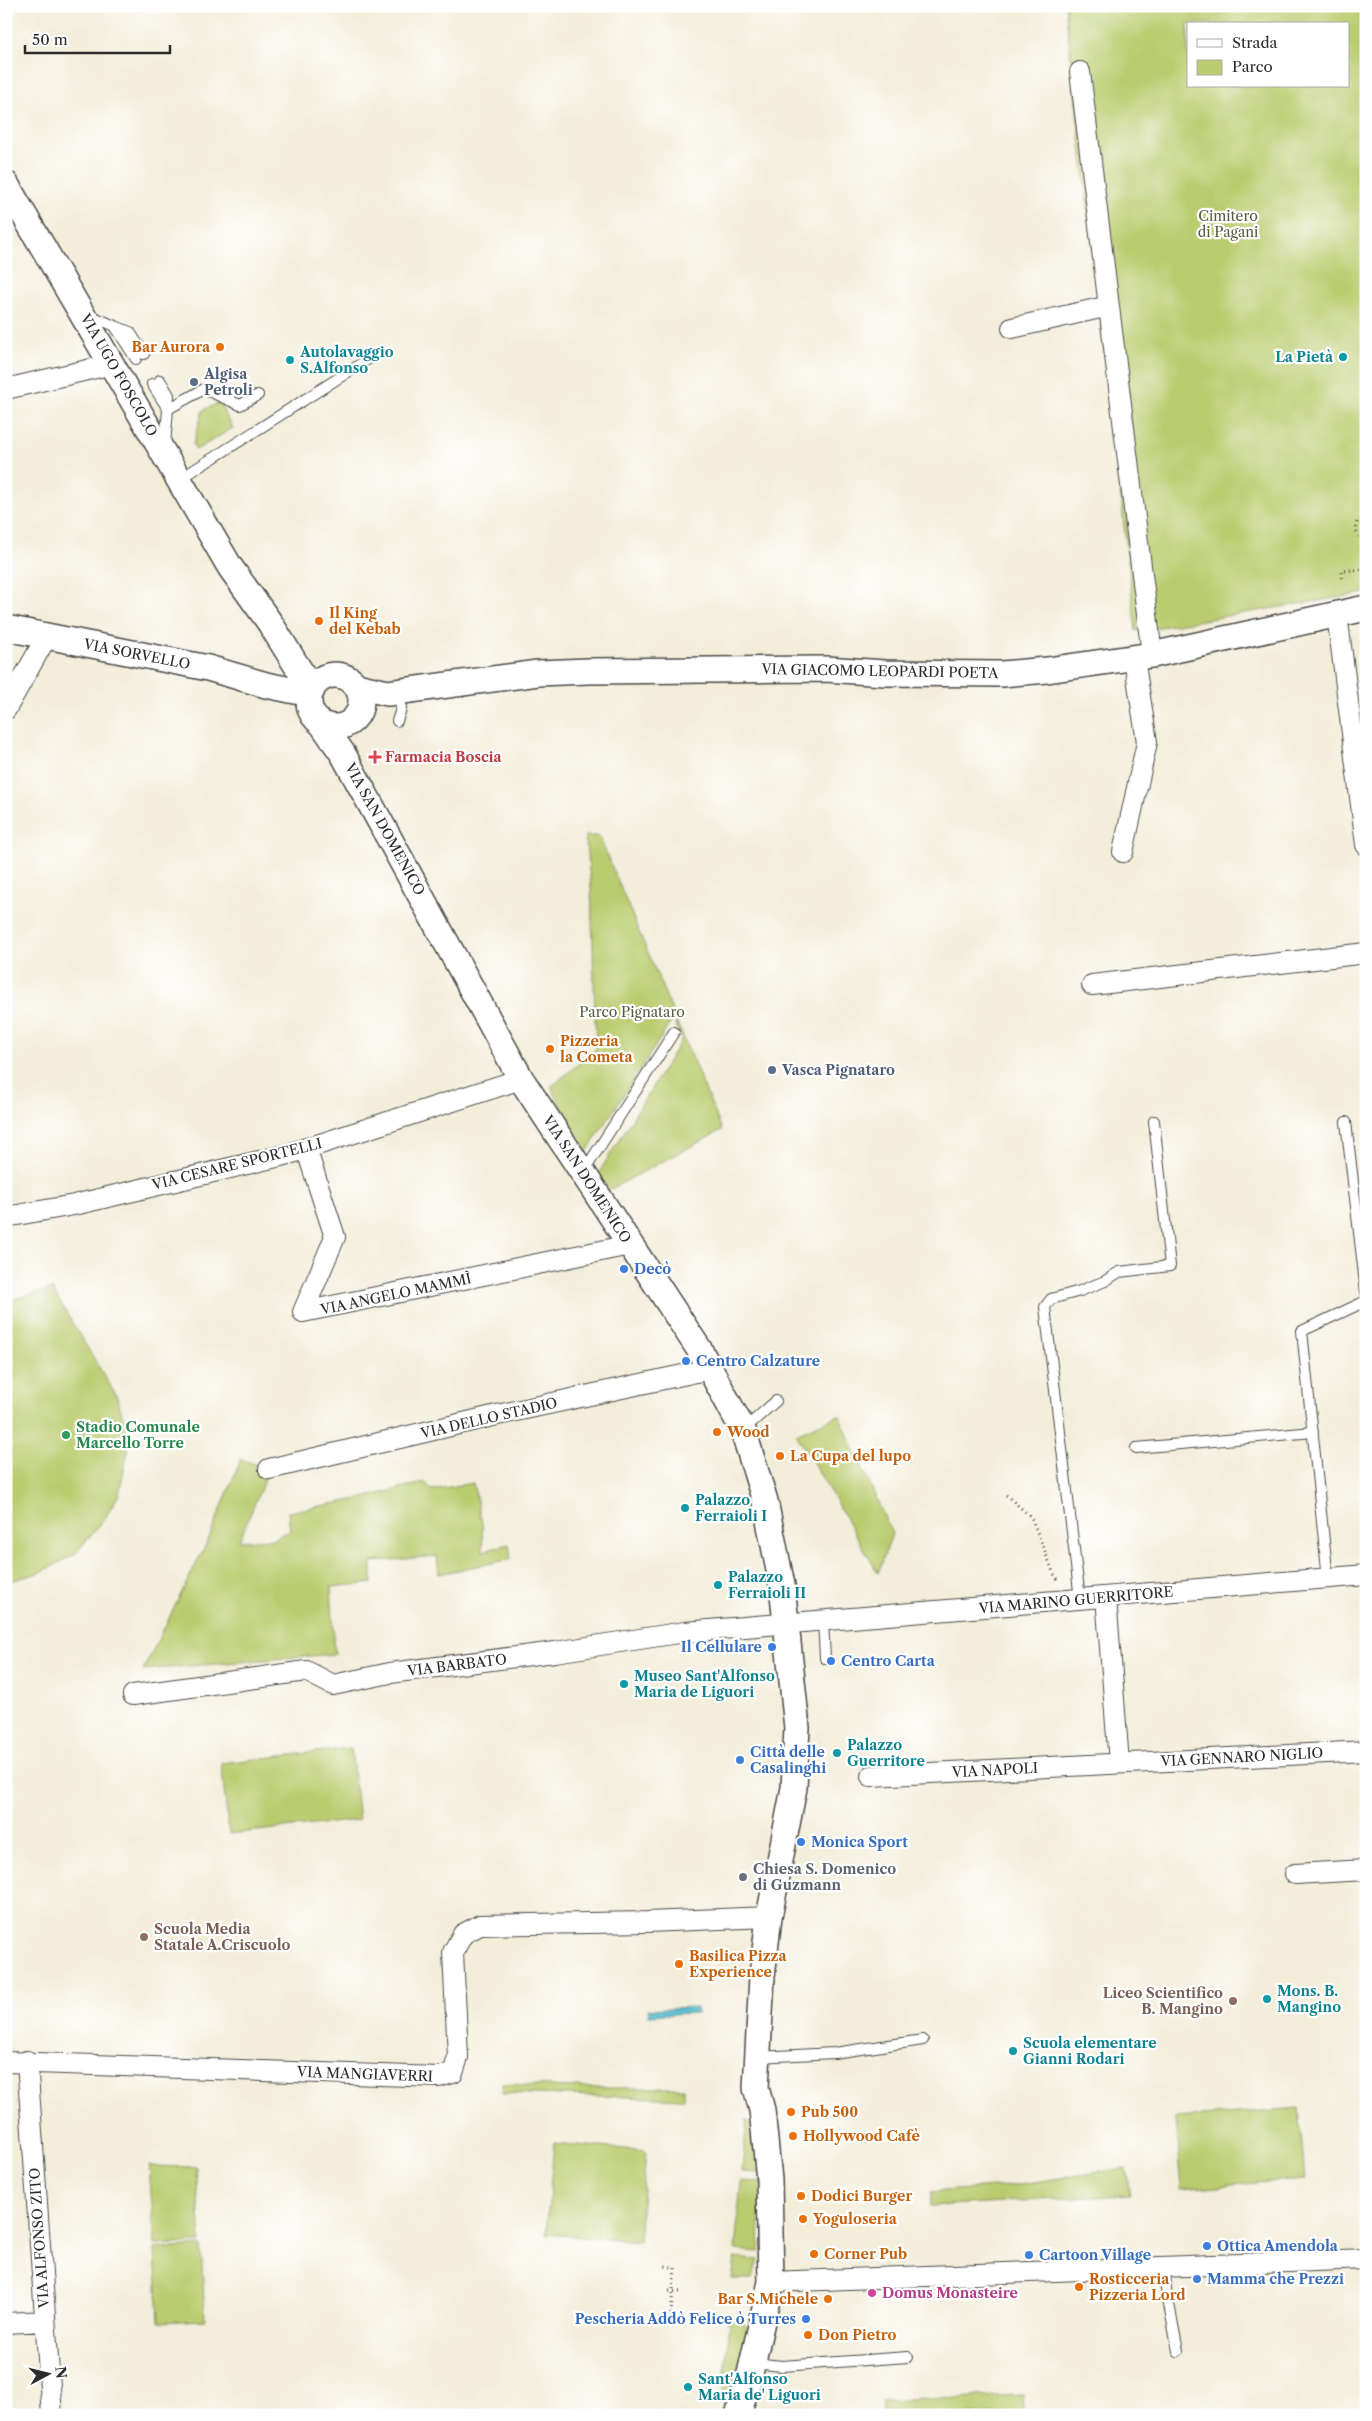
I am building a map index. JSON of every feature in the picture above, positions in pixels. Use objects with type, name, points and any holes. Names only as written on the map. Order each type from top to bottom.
[{"type":"street","points":[[1080,72],[1109,306],[1143,657],[1147,742],[1123,852]]},
{"type":"street","name":"VIA UGO FOSCOLO","points":[[8,189],[82,312],[131,359],[165,454],[230,567]]},
{"type":"street","points":[[1012,328],[1109,306]]},
{"type":"street","points":[[6,389],[131,359]]},
{"type":"street","name":"VIA SAN DOMENICO","points":[[230,567],[270,623],[331,702],[343,754],[521,1079],[686,1327],[744,1430],[765,1501],[782,1585],[797,1728],[794,1780],[769,1917],[762,1976],[756,2088],[762,2110],[769,2180],[771,2282],[738,2415]]},
{"type":"street","name":"VIA GIACOMO LEOPARDI POETA","points":[[394,692],[538,673],[777,668],[885,673],[1002,674],[1143,657],[1366,608]]},
{"type":"street","points":[[1337,614],[1366,845]]},
{"type":"street","name":"VIA SORVELLO","points":[[6,628],[208,668],[331,702]]},
{"type":"street","points":[[6,709],[47,636]]},
{"type":"street","points":[[331,702],[394,692]]},
{"type":"street","points":[[1092,985],[1366,953]]},
{"type":"street","name":"VIA CESARE SPORTELLI","points":[[6,1217],[74,1205],[306,1148],[521,1079]]},
{"type":"street","name":"VIA ANGELO MAMMÌ","points":[[306,1148],[335,1237],[303,1312],[630,1245]]},
{"type":"street","name":"VIA DELLO STADIO","points":[[269,1469],[497,1415],[710,1370]]},
{"type":"street","name":"VIA MARINO GUERRITORE","points":[[785,1624],[1366,1575]]},
{"type":"street","points":[[1106,1597],[1119,1763]]},
{"type":"street","name":"VIA BARBATO","points":[[133,1695],[306,1671],[333,1685],[390,1673],[536,1655],[686,1632],[785,1624]]},
{"type":"street","name":"VIA GENNARO NIGLIO","points":[[1119,1763],[1366,1751]]},
{"type":"street","name":"VIA NAPOLI","points":[[871,1776],[1119,1763]]},
{"type":"street","points":[[1296,1874],[1366,1870]]},
{"type":"street","name":"VIA MANGIAVERRI","points":[[6,2062],[27,2061],[440,2077],[453,2073],[458,2057],[453,1952],[463,1934],[480,1925],[647,1922],[769,1917]]},
{"type":"street","name":"VIA ALFONSO ZITO","points":[[27,2061],[52,2415]]},
{"type":"street","points":[[771,2282],[1366,2259]]},
{"type":"street","points":[[6,2323],[45,2321]]},
{"type":"lane","points":[[82,312],[130,332],[131,359]]},
{"type":"lane","points":[[180,479],[370,358]]},
{"type":"lane","points":[[156,382],[168,409],[165,454]]},
{"type":"lane","points":[[168,409],[204,389],[240,405],[258,395]]},
{"type":"lane","points":[[394,692],[401,709],[397,721]]},
{"type":"lane","points":[[584,1171],[674,1032]]},
{"type":"lane","points":[[1080,1599],[1045,1307],[1051,1299],[1080,1291],[1119,1272],[1170,1266],[1154,1121]]},
{"type":"lane","points":[[1346,1122],[1366,1292]]},
{"type":"lane","points":[[1328,1579],[1302,1331],[1366,1301]]},
{"type":"lane","points":[[744,1430],[776,1401]]},
{"type":"lane","points":[[1136,1448],[1313,1432]]},
{"type":"lane","points":[[823,1621],[824,1658]]},
{"type":"lane","points":[[758,2057],[834,2052],[923,2040]]},
{"type":"lane","points":[[1165,2267],[1166,2289],[1178,2351]]},
{"type":"lane","points":[[752,2362],[782,2366],[908,2357]]},
{"type":"path","points":[[1357,522],[1358,537]]},
{"type":"path","points":[[1342,578],[1342,572],[1365,569],[1364,566]]},
{"type":"path","points":[[1006,1495],[1031,1517],[1054,1574],[1062,1585]]},
{"type":"path","points":[[660,2324],[670,2324],[676,2268],[665,2266]]},
{"type":"path","points":[[669,2291],[681,2292]]},
{"type":"green space","name":"Cimitero di Pagani","points":[[1065,6],[1366,6],[1366,593],[1136,631]]},
{"type":"green space","points":[[219,403],[233,428],[196,450],[193,444],[203,410]]},
{"type":"green space","name":"Parco Pignataro","points":[[585,836],[599,836],[722,1130],[609,1190],[598,1174],[682,1039],[673,1019],[586,1153],[551,1087],[596,1049],[591,887]]},
{"type":"green space","name":"Stadio Comunale Marcello Torre","points":[[52,1289],[117,1397],[124,1420],[128,1450],[119,1494],[104,1520],[74,1555],[39,1573],[6,1582],[6,1301]]},
{"type":"green space","points":[[839,1415],[892,1534],[878,1573],[796,1434]]},
{"type":"green space","points":[[241,1459],[269,1469],[239,1541],[273,1539],[290,1530],[288,1512],[363,1498],[425,1482],[431,1490],[473,1483],[482,1523],[483,1551],[509,1544],[511,1559],[439,1574],[437,1556],[372,1562],[372,1583],[331,1587],[335,1654],[143,1670],[210,1536]]},
{"type":"green space","points":[[351,1748],[359,1820],[229,1834],[221,1763]]},
{"type":"green space","points":[[502,2084],[596,2088],[684,2088],[684,2099],[503,2093]]},
{"type":"green space","points":[[1299,2108],[1305,2179],[1182,2189],[1176,2118]]},
{"type":"green space","points":[[747,2119],[760,2142],[762,2173],[742,2172]]},
{"type":"green space","points":[[554,2143],[646,2151],[639,2242],[546,2234]]},
{"type":"green space","points":[[149,2166],[196,2167],[201,2243],[155,2245]]},
{"type":"green space","points":[[1126,2168],[1130,2195],[931,2206],[931,2192],[1007,2186]]},
{"type":"green space","points":[[741,2181],[761,2182],[759,2252],[735,2250]]},
{"type":"green space","points":[[201,2246],[205,2320],[159,2322],[155,2249]]},
{"type":"green space","points":[[735,2258],[758,2260],[752,2279],[732,2279]]},
{"type":"green space","points":[[727,2314],[747,2327],[748,2339],[743,2367],[737,2384],[731,2395],[722,2402],[730,2323],[726,2322]]},
{"type":"green space","points":[[1023,2395],[1024,2415],[881,2415],[882,2401]]},
{"type":"water","points":[[696,2007],[696,2013],[649,2015],[648,2009]]},
{"type":"place","name":"Bar Aurora","points":[[220,347]]},
{"type":"place","name":"La Pietà","points":[[1343,357]]},
{"type":"place","name":"Autolavaggio S.Alfonso","points":[[290,360]]},
{"type":"place","name":"Algisa Petroli","points":[[194,382]]},
{"type":"place","name":"Il King del Kebab","points":[[319,621]]},
{"type":"place","name":"Farmacia Boscia","points":[[375,757]]},
{"type":"place","name":"Pizzeria la Cometa","points":[[550,1049]]},
{"type":"place","name":"Vasca Pignataro","points":[[772,1070]]},
{"type":"place","name":"Decò","points":[[624,1269]]},
{"type":"place","name":"Centro Calzature","points":[[686,1361]]},
{"type":"place","name":"Wood","points":[[717,1432]]},
{"type":"place","name":"Stadio Comunale Marcello Torre","points":[[66,1435]]},
{"type":"place","name":"La Cupa del lupo","points":[[780,1456]]},
{"type":"place","name":"Palazzo Ferraioli I","points":[[685,1508]]},
{"type":"place","name":"Palazzo Ferraioli II","points":[[718,1585]]},
{"type":"place","name":"Il Cellulare","points":[[772,1647]]},
{"type":"place","name":"Centro Carta","points":[[831,1661]]},
{"type":"place","name":"Museo Sant'Alfonso Maria de Liguori","points":[[624,1684]]},
{"type":"place","name":"Palazzo Guerritore","points":[[837,1753]]},
{"type":"place","name":"Città delle Casalinghi","points":[[740,1760]]},
{"type":"place","name":"Monica Sport","points":[[801,1842]]},
{"type":"place","name":"Chiesa S. Domenico di Guzmann","points":[[743,1877]]},
{"type":"place","name":"Scuola Media Statale A.Criscuolo","points":[[144,1937]]},
{"type":"place","name":"Basilica Pizza Experience","points":[[679,1964]]},
{"type":"place","name":"Mons. B. Mangino","points":[[1267,1999]]},
{"type":"place","name":"Liceo Scientifico B. Mangino","points":[[1233,2001]]},
{"type":"place","name":"Scuola elementare Gianni Rodari","points":[[1013,2051]]},
{"type":"place","name":"Pub 500","points":[[791,2112]]},
{"type":"place","name":"Hollywood Cafè","points":[[793,2136]]},
{"type":"place","name":"Dodici Burger","points":[[801,2196]]},
{"type":"place","name":"Yoguloseria","points":[[803,2219]]},
{"type":"place","name":"Ottica Amendola","points":[[1207,2246]]},
{"type":"place","name":"Corner Pub","points":[[814,2254]]},
{"type":"place","name":"Cartoon Village","points":[[1029,2255]]},
{"type":"place","name":"Mamma che Prezzi","points":[[1197,2279]]},
{"type":"place","name":"Rosticceria Pizzeria Lord","points":[[1079,2287]]},
{"type":"place","name":"Domus Monasteire","points":[[872,2293]]},
{"type":"place","name":"Bar S.Michele","points":[[828,2299]]},
{"type":"place","name":"Pescheria Addò Felice ò Turres","points":[[806,2319]]},
{"type":"place","name":"Don Pietro","points":[[808,2335]]},
{"type":"place","name":"Sant'Alfonso Maria de' Liguori","points":[[688,2387]]}]
